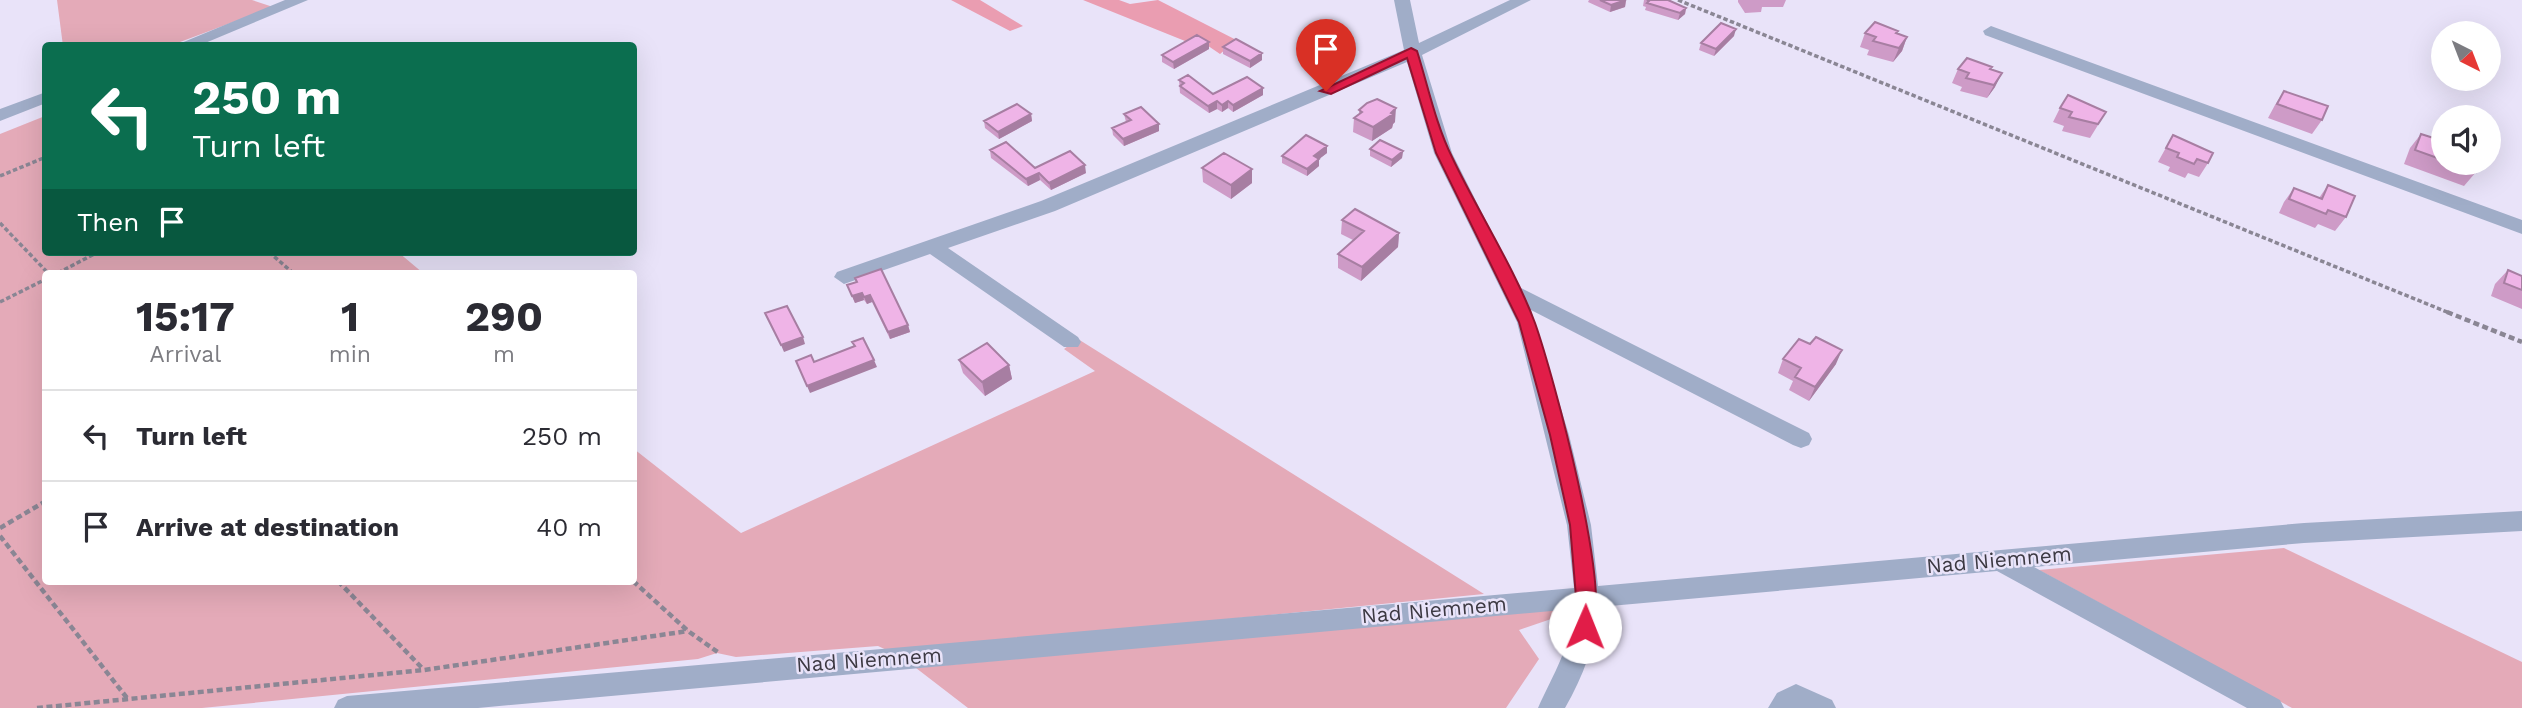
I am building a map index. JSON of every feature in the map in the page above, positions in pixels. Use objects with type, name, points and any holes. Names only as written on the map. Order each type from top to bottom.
[{"type":"street","points":[[192,42],[300,0]]},
{"type":"street","points":[[1402,0],[1411,51],[1443,153],[1527,322],[1579,525],[1587,597],[1585,627],[1568,679],[1551,708]]},
{"type":"street","points":[[844,277],[1060,201],[1366,75],[1411,51],[1461,32],[1523,0]]},
{"type":"street","points":[[1991,31],[2522,227]]},
{"type":"street","points":[[0,115],[42,99]]},
{"type":"street","points":[[933,247],[1071,342]]},
{"type":"street","points":[[1511,291],[1801,439]]},
{"type":"street","name":"Nad Niemnem","points":[[347,708],[2305,533],[2522,521]]},
{"type":"street","points":[[1999,560],[2271,708]]},
{"type":"street","points":[[1781,708],[1786,701],[1796,696],[1822,708]]},
{"type":"path","points":[[1678,0],[2522,342]]},
{"type":"path","points":[[0,176],[42,159]]},
{"type":"path","points":[[0,223],[45,270]]},
{"type":"path","points":[[64,270],[90,256]]},
{"type":"path","points":[[274,256],[290,270]]},
{"type":"path","points":[[0,302],[42,281]]},
{"type":"path","points":[[0,528],[42,503]]},
{"type":"path","points":[[0,536],[127,698]]},
{"type":"path","points":[[342,585],[424,670]]},
{"type":"path","points":[[637,585],[688,631],[717,653],[730,656]]},
{"type":"path","points":[[37,708],[424,670],[688,631]]},
{"type":"shaded area","points":[[57,0],[252,0],[273,7],[180,42],[62,42]]},
{"type":"shaded area","points":[[951,0],[980,0],[1023,26],[1010,31]]},
{"type":"shaded area","points":[[1083,0],[1119,0],[1130,4],[1158,0],[1252,48],[1232,44],[1220,54],[1198,39],[1185,41]]},
{"type":"shaded area","points":[[42,117],[42,256],[403,256],[419,270],[42,270],[42,585],[637,585],[637,451],[741,533],[1095,371],[1064,349],[1078,339],[1484,594],[891,652],[878,646],[736,657],[717,653],[698,659],[202,708],[0,708],[0,134]]},
{"type":"shaded area","points":[[2284,548],[2522,662],[2522,708],[2292,708],[2039,570]]},
{"type":"shaded area","points":[[1557,609],[1557,617],[1519,630],[1539,659],[1506,708],[968,708],[916,668]]},
{"type":"building","points":[[1600,0],[1626,0],[1611,5]]},
{"type":"building","points":[[1647,0],[1668,0],[1686,8],[1680,13],[1647,3]]},
{"type":"building","points":[[1875,22],[1907,37],[1899,48],[1873,41],[1876,37],[1865,33]]},
{"type":"building","points":[[1721,23],[1736,29],[1716,49],[1701,43]]},
{"type":"building","points":[[1197,35],[1209,42],[1173,62],[1162,55]]},
{"type":"building","points":[[1323,36],[1338,47],[1326,53],[1311,41]]},
{"type":"building","points":[[1236,39],[1262,53],[1250,61],[1223,47]]},
{"type":"building","points":[[1967,58],[2002,73],[1994,85],[1966,78],[1969,73],[1958,69]]},
{"type":"building","points":[[1188,75],[1213,94],[1247,77],[1263,88],[1233,105],[1228,101],[1222,105],[1217,101],[1208,106],[1180,86],[1184,83],[1179,80]]},
{"type":"building","points":[[2284,91],[2328,106],[2322,120],[2277,104]]},
{"type":"building","points":[[2068,95],[2106,112],[2098,124],[2069,117],[2072,112],[2060,108]]},
{"type":"building","points":[[1377,99],[1396,108],[1391,113],[1393,114],[1373,127],[1354,118],[1362,112],[1359,110],[1367,103]]},
{"type":"building","points":[[1017,104],[1031,114],[998,132],[984,121]]},
{"type":"building","points":[[1141,107],[1159,124],[1123,139],[1112,128],[1131,120],[1124,114]]},
{"type":"building","points":[[2421,134],[2431,137],[2431,156],[2415,150]]},
{"type":"building","points":[[1306,135],[1327,146],[1314,156],[1319,159],[1307,169],[1282,156]]},
{"type":"building","points":[[2173,135],[2213,153],[2208,163],[2197,159],[2194,164],[2177,157],[2179,153],[2166,148]]},
{"type":"building","points":[[1380,140],[1403,151],[1392,160],[1370,149]]},
{"type":"building","points":[[1006,142],[1035,168],[1070,151],[1085,165],[1049,183],[1039,173],[1026,179],[990,150]]},
{"type":"building","points":[[1224,153],[1252,169],[1231,185],[1202,168]]},
{"type":"building","points":[[2328,185],[2355,196],[2346,217],[2328,210],[2326,214],[2289,199],[2294,188],[2322,199]]},
{"type":"building","points":[[1355,209],[1399,233],[1362,267],[1338,254],[1364,231],[1342,220]]},
{"type":"building","points":[[881,269],[908,325],[888,332],[870,295],[864,297],[862,293],[852,296],[847,285],[857,282],[855,278]]},
{"type":"building","points":[[2508,270],[2522,276],[2522,290],[2504,283]]},
{"type":"building","points":[[787,306],[803,337],[781,345],[765,313]]},
{"type":"building","points":[[1816,337],[1842,350],[1815,387],[1795,377],[1801,368],[1783,359],[1799,339],[1810,344]]},
{"type":"building","points":[[863,338],[874,360],[807,386],[796,361],[811,355],[814,362],[855,346],[852,342]]},
{"type":"building","points":[[987,343],[1009,365],[982,382],[959,360]]},
{"type":"route","points":[[1326,91],[1366,75],[1411,51],[1443,153],[1527,322],[1579,525],[1587,597],[1585,627]]}]
